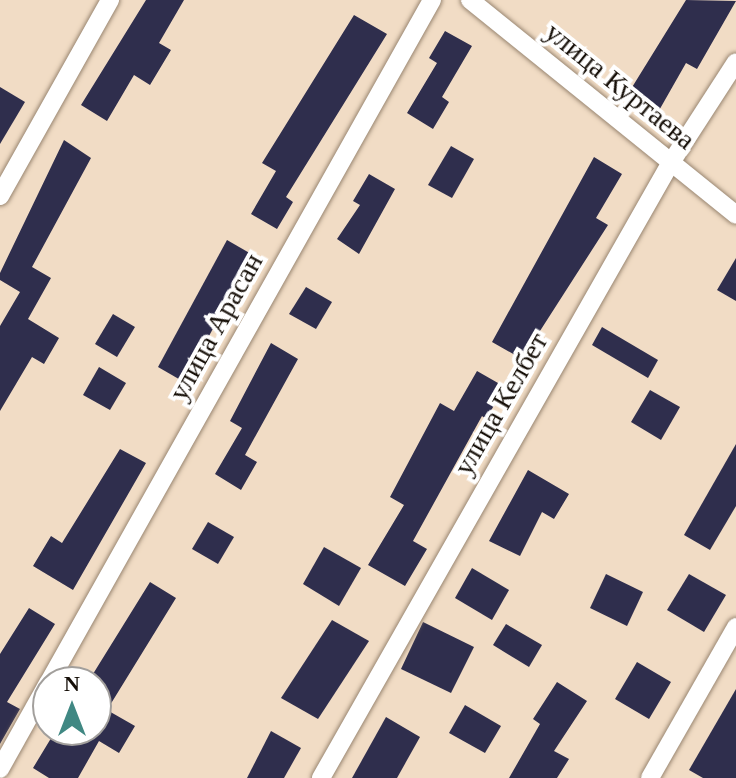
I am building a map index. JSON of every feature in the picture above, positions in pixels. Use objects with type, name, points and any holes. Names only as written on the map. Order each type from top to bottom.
[{"type":"street","points":[[0,196],[110,0]]},
{"type":"street","name":"улица Арасан","points":[[58,666],[432,0]]},
{"type":"street","name":"улица Куртаева","points":[[470,0],[736,215]]},
{"type":"street","name":"улица Келбет","points":[[321,778],[670,164],[736,62]]},
{"type":"street","points":[[650,778],[736,627]]},
{"type":"street","name":"улица Арасан","points":[[0,769],[32,712]]},
{"type":"building","points":[[146,0],[184,0],[159,43],[171,50],[150,85],[134,75],[107,121],[81,105]]},
{"type":"building","points":[[686,0],[736,1],[697,69],[686,63],[657,114],[626,97]]},
{"type":"building","points":[[354,15],[387,34],[286,197],[293,202],[277,229],[251,214],[276,171],[262,163]]},
{"type":"building","points":[[445,31],[472,46],[442,97],[449,102],[433,129],[407,113],[437,63],[429,58]]},
{"type":"building","points":[[0,87],[25,102],[0,144]]},
{"type":"building","points":[[64,140],[91,158],[32,267],[51,278],[28,319],[59,338],[44,364],[32,357],[0,411],[0,326],[20,292],[0,280],[0,273]]},
{"type":"building","points":[[451,146],[474,159],[452,198],[428,185]]},
{"type":"building","points":[[594,157],[622,174],[596,218],[608,225],[522,359],[492,342]]},
{"type":"building","points":[[369,174],[395,189],[359,254],[337,239],[360,205],[353,201]]},
{"type":"building","points":[[227,240],[253,255],[184,382],[158,367]]},
{"type":"building","points":[[736,258],[736,301],[717,290]]},
{"type":"building","points":[[306,287],[332,302],[316,329],[289,314]]},
{"type":"building","points":[[113,314],[135,327],[117,357],[95,344]]},
{"type":"building","points":[[602,327],[658,360],[648,378],[592,345]]},
{"type":"building","points":[[271,343],[298,359],[245,455],[257,462],[241,490],[215,474],[242,428],[230,421]]},
{"type":"building","points":[[99,367],[126,383],[110,410],[83,395]]},
{"type":"building","points":[[477,371],[505,387],[486,419],[482,416],[413,541],[427,549],[405,586],[368,565],[404,505],[390,497],[440,403],[454,411]]},
{"type":"building","points":[[650,390],[680,407],[661,440],[631,422]]},
{"type":"building","points":[[736,444],[736,506],[710,550],[684,535]]},
{"type":"building","points":[[120,449],[146,463],[73,590],[33,566],[51,536],[62,543]]},
{"type":"building","points":[[528,470],[569,494],[554,519],[542,512],[520,556],[489,541]]},
{"type":"building","points":[[208,522],[234,537],[218,564],[192,549]]},
{"type":"building","points":[[324,547],[361,568],[339,606],[303,584]]},
{"type":"building","points":[[472,568],[509,590],[492,620],[455,598]]},
{"type":"building","points":[[606,574],[643,592],[627,626],[590,608]]},
{"type":"building","points":[[689,574],[726,595],[704,632],[667,610]]},
{"type":"building","points":[[150,582],[176,598],[112,702],[112,666],[98,666]]},
{"type":"building","points":[[29,608],[55,624],[7,702],[20,709],[0,744],[0,654]]},
{"type":"building","points":[[332,620],[369,641],[318,719],[281,698]]},
{"type":"building","points":[[423,622],[474,647],[451,693],[401,669]]},
{"type":"building","points":[[506,624],[542,645],[529,667],[493,645]]},
{"type":"building","points":[[637,662],[671,682],[649,719],[615,699]]},
{"type":"building","points":[[557,682],[587,701],[554,751],[569,759],[557,778],[509,778],[540,724],[533,719]]},
{"type":"building","points":[[736,689],[736,778],[703,778],[689,770]]},
{"type":"building","points":[[465,705],[501,726],[485,753],[449,733]]},
{"type":"building","points":[[112,713],[135,726],[119,753],[107,746],[112,746]]},
{"type":"building","points":[[386,717],[420,737],[397,778],[352,778]]},
{"type":"building","points":[[271,731],[301,748],[284,778],[247,778]]},
{"type":"building","points":[[46,746],[96,746],[78,778],[49,778],[33,768]]}]
